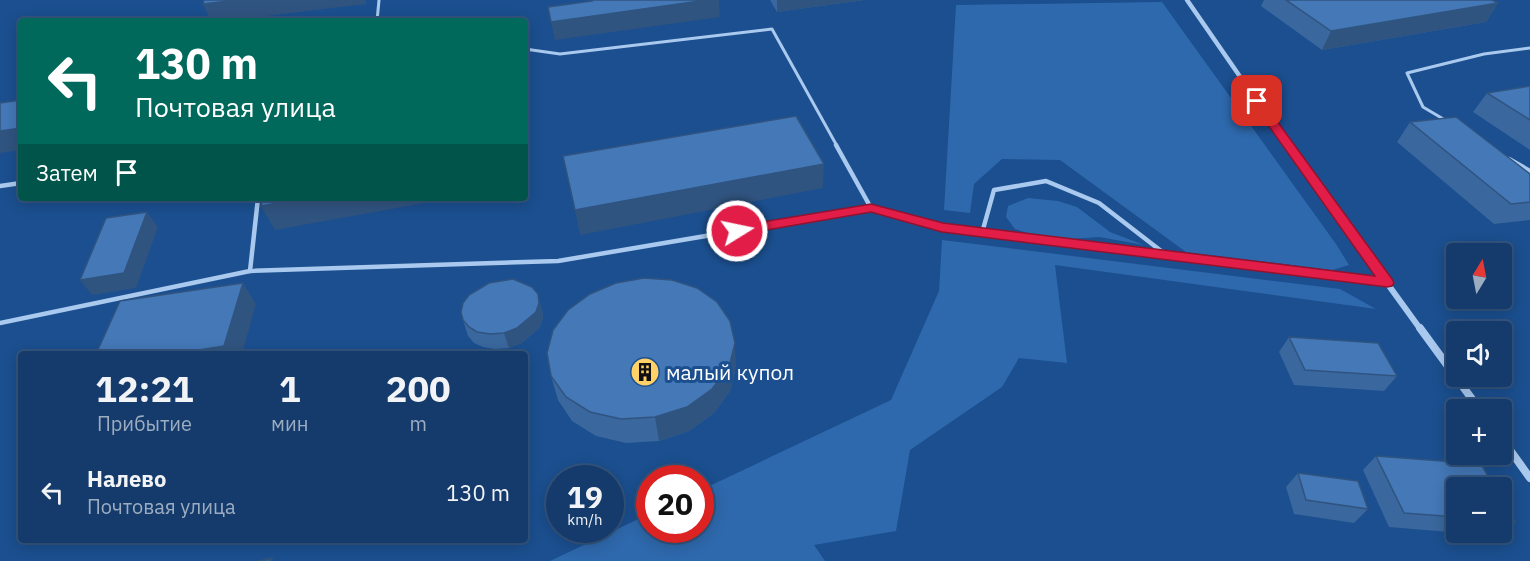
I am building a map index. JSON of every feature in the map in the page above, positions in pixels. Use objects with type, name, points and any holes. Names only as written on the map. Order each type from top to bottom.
[{"type":"street","points":[[1186,0],[1309,176],[1472,399]]},
{"type":"street","points":[[1512,453],[1530,478]]},
{"type":"lane","points":[[377,18],[379,0]]},
{"type":"lane","points":[[528,49],[560,54],[771,28],[871,208]]},
{"type":"lane","points":[[1452,124],[1423,107],[1407,73],[1484,54],[1530,48]]},
{"type":"lane","points":[[1501,154],[1530,171]]},
{"type":"lane","points":[[982,232],[994,190],[1046,181],[1099,203],[1166,255]]},
{"type":"lane","points":[[0,186],[18,183]]},
{"type":"lane","points":[[250,270],[258,201]]},
{"type":"lane","points":[[0,323],[250,270],[558,261],[871,208],[942,228],[1387,283]]},
{"type":"shaded area","points":[[1162,2],[1349,265],[1332,270],[1186,252],[1060,160],[1002,159],[974,184],[970,213],[944,210],[956,5]]},
{"type":"shaded area","points":[[1028,198],[1058,201],[1077,207],[1110,232],[1144,245],[1099,237],[1070,239],[1030,234],[1015,229],[1006,217],[1008,206]]},
{"type":"shaded area","points":[[942,240],[1340,289],[1376,309],[1055,265],[1067,363],[1019,358],[1002,387],[910,450],[896,531],[814,545],[825,561],[550,561],[588,543],[624,543],[624,526],[636,520],[636,543],[714,543],[714,484],[891,400],[939,291]]},
{"type":"building","points":[[204,0],[238,0],[203,4]]},
{"type":"building","points":[[591,0],[707,0],[551,22],[548,7]]},
{"type":"building","points":[[1286,0],[1492,0],[1498,3],[1331,31]]},
{"type":"building","points":[[1530,86],[1530,120],[1487,93]]},
{"type":"building","points":[[18,100],[18,128],[0,131],[0,103]]},
{"type":"building","points":[[796,116],[824,164],[575,210],[563,156]]},
{"type":"building","points":[[1456,117],[1530,174],[1530,202],[1511,204],[1410,122]]},
{"type":"building","points":[[262,201],[289,201],[261,206]]},
{"type":"building","points":[[147,212],[124,273],[80,280],[106,218]]},
{"type":"building","name":"малый купол","points":[[644,278],[672,280],[697,288],[717,302],[730,321],[735,343],[729,367],[712,389],[687,407],[655,417],[621,419],[590,412],[566,397],[551,376],[547,353],[553,330],[568,310],[590,294],[616,283]]},
{"type":"building","points":[[513,279],[532,287],[538,294],[539,303],[536,312],[517,328],[504,333],[477,332],[469,327],[463,320],[461,312],[463,303],[469,295],[489,283]]},
{"type":"building","points":[[243,283],[224,346],[193,351],[97,351],[120,301]]},
{"type":"building","points":[[1289,337],[1378,343],[1397,376],[1305,370]]},
{"type":"building","points":[[1376,456],[1446,461],[1446,465],[1482,465],[1489,477],[1446,477],[1446,516],[1404,513]]},
{"type":"building","points":[[1298,473],[1358,481],[1368,509],[1306,500]]},
{"type":"place","name":"малый купол","points":[[645,372]]},
{"type":"route","points":[[737,231],[871,208],[942,228],[1387,283],[1257,101]]}]
